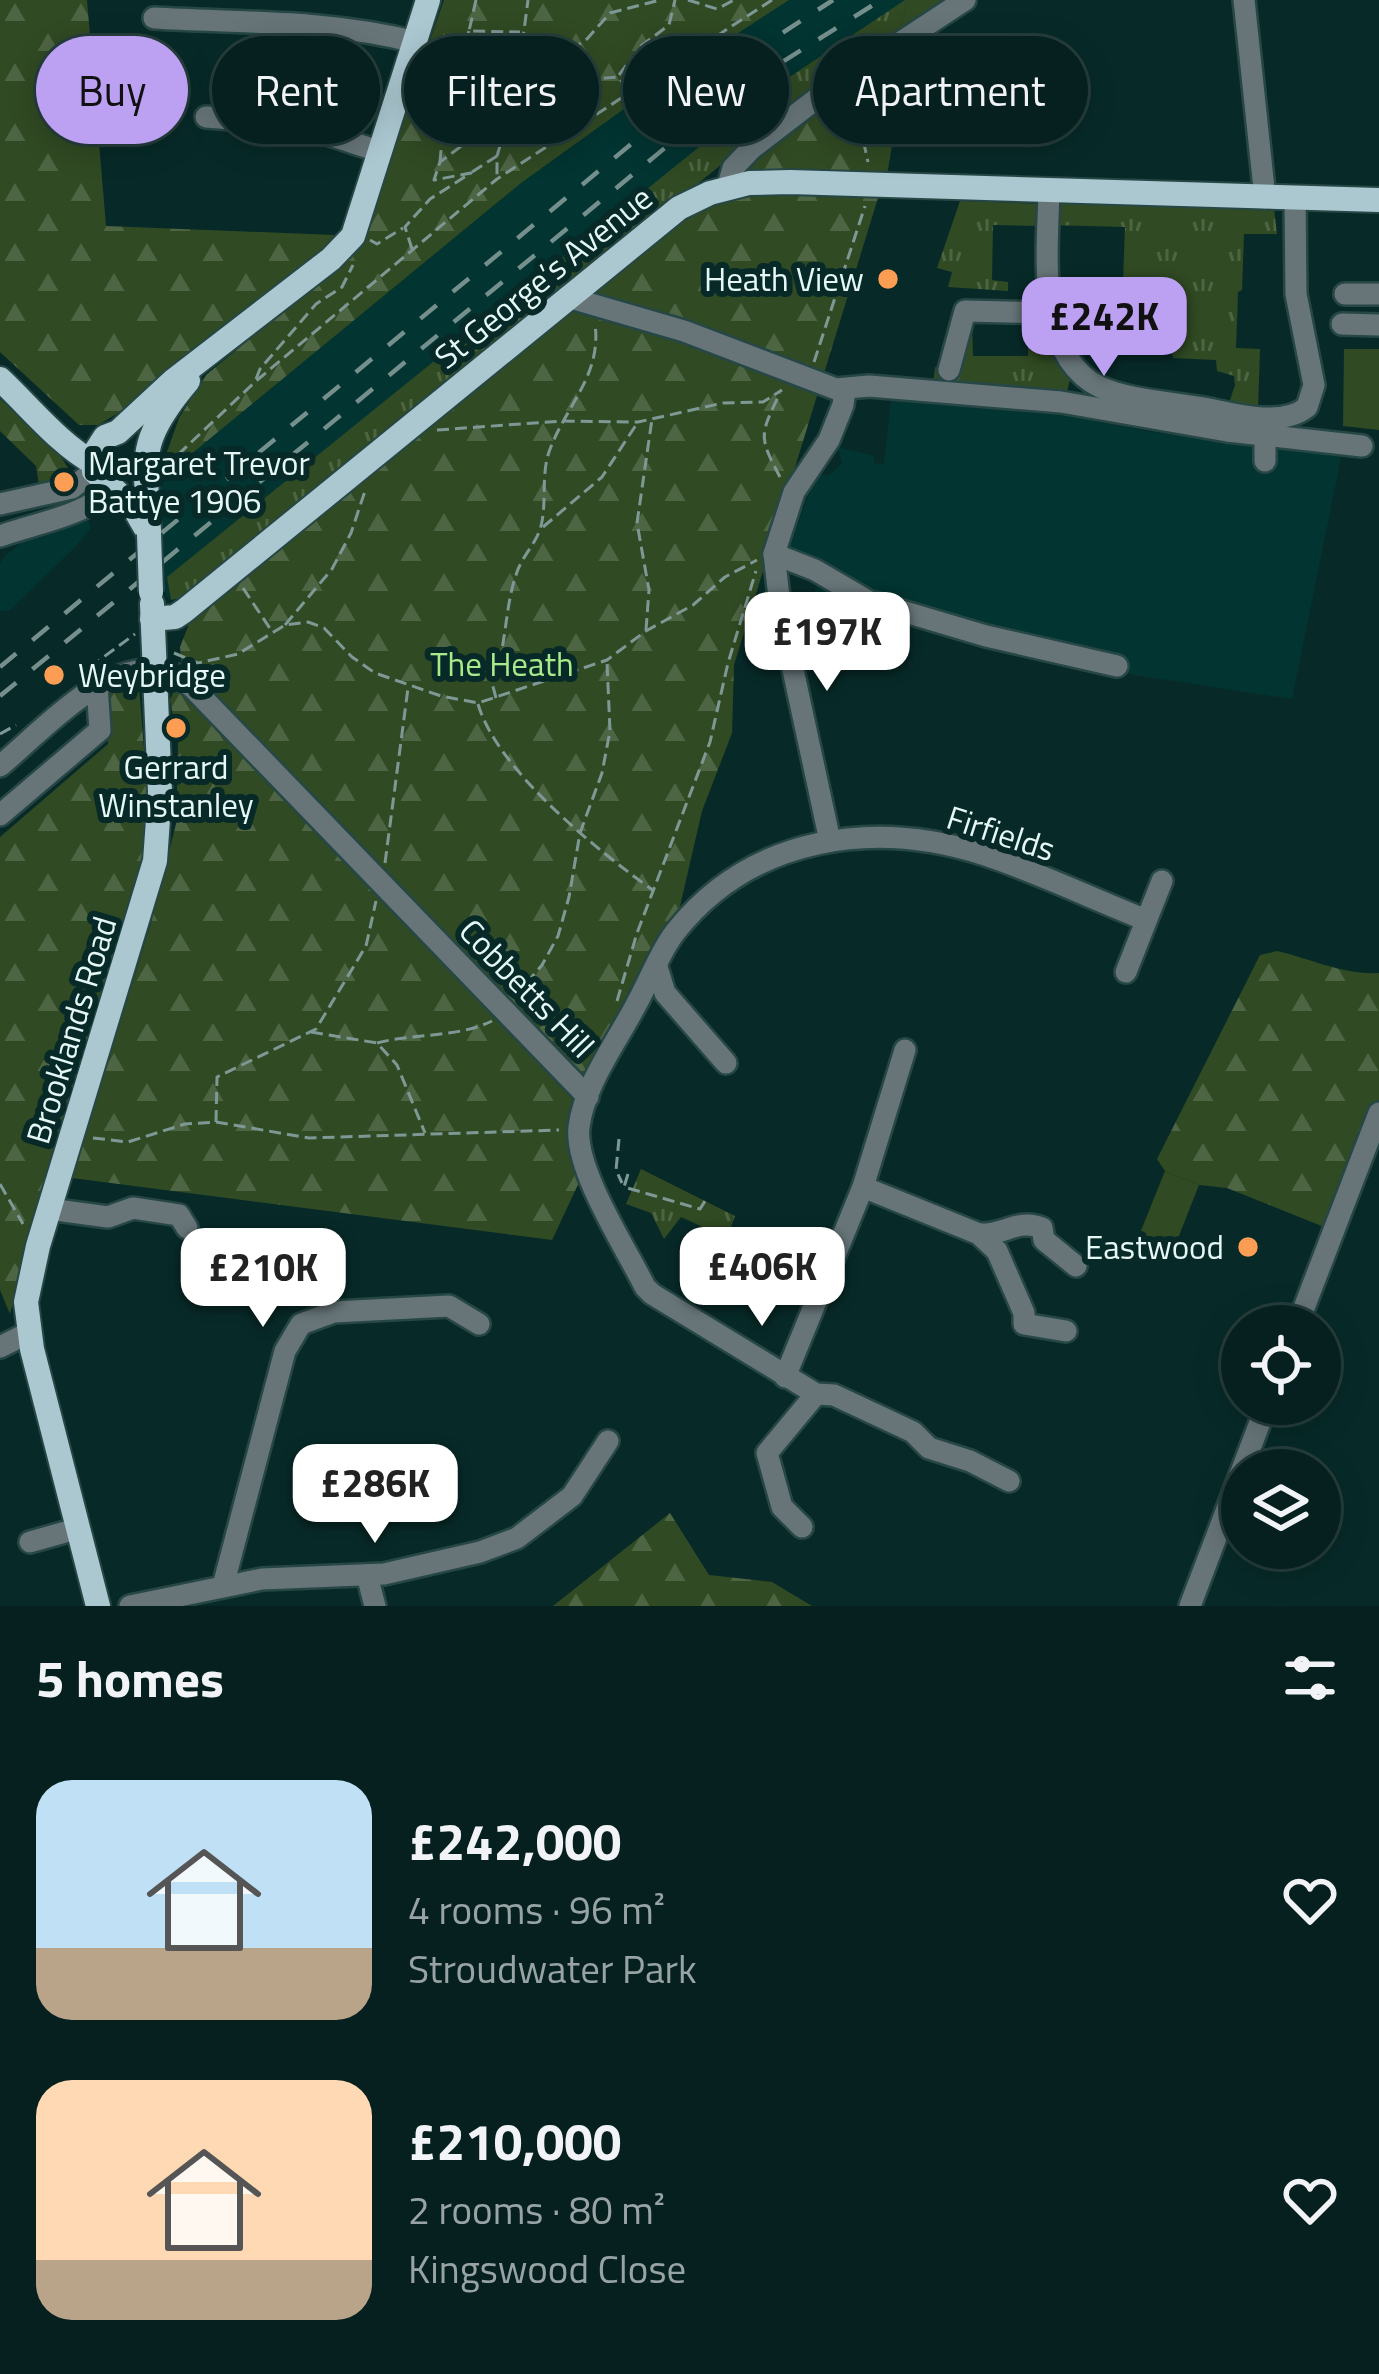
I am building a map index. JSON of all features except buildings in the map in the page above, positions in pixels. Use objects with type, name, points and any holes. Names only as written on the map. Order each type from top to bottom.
[{"type":"main road","points":[[417,36],[428,0]]},
{"type":"main road","points":[[106,465],[173,380],[331,259],[367,242],[382,152],[404,79]]},
{"type":"main road","name":"St George’s Avenue","points":[[144,626],[175,617],[233,572],[579,301],[680,208],[727,189],[790,182],[1379,200]]},
{"type":"main road","points":[[148,464],[158,422],[218,347]]},
{"type":"main road","points":[[0,379],[74,453],[106,465],[148,464]]},
{"type":"main road","points":[[106,465],[138,437],[148,464]]},
{"type":"main road","name":"Brooklands Road","points":[[98,1606],[76,1529],[26,1302],[38,1246],[155,861],[160,791],[158,665],[144,626],[152,592],[148,464]]},
{"type":"main road","points":[[106,465],[149,534]]},
{"type":"street","points":[[310,25],[312,0]]},
{"type":"street","points":[[910,36],[965,0]]},
{"type":"street","points":[[1244,0],[1265,197]]},
{"type":"street","points":[[154,17],[310,25],[404,39]]},
{"type":"street","points":[[727,189],[733,168],[751,149],[813,103]]},
{"type":"street","points":[[206,118],[296,124],[382,152]]},
{"type":"street","points":[[1049,190],[1050,313],[1081,371],[1103,389],[1220,412],[1287,418],[1299,414],[1312,397],[1314,385],[1296,294],[1294,199]]},
{"type":"street","points":[[1345,294],[1379,295]]},
{"type":"street","points":[[579,301],[684,331],[845,389],[869,386],[1061,402],[1362,446]]},
{"type":"street","points":[[949,370],[965,311],[1050,313]]},
{"type":"street","points":[[1342,325],[1379,325]]},
{"type":"street","points":[[830,841],[781,614],[774,554],[794,492],[829,440],[845,389]]},
{"type":"street","points":[[1264,461],[1265,435]]},
{"type":"street","points":[[0,504],[73,488],[106,465]]},
{"type":"street","points":[[0,536],[100,500],[106,465]]},
{"type":"street","points":[[774,554],[815,570],[868,601],[986,636],[1117,666]]},
{"type":"street","points":[[0,766],[97,685],[158,665]]},
{"type":"street","name":"Cobbetts Hill","points":[[158,665],[181,677],[588,1097],[578,1130]]},
{"type":"street","points":[[0,815],[100,730],[97,685]]},
{"type":"street","name":"Firfields","points":[[588,1097],[674,933],[709,897],[754,864],[830,841],[897,839],[984,855],[1146,920]]},
{"type":"street","points":[[1126,972],[1162,881]]},
{"type":"street","points":[[657,967],[664,993],[726,1063]]},
{"type":"street","points":[[785,1377],[863,1186],[905,1050]]},
{"type":"street","points":[[1305,1305],[1379,1113]]},
{"type":"street","points":[[578,1130],[594,1184],[645,1287],[816,1394],[834,1395],[913,1432],[929,1448],[1010,1481]]},
{"type":"street","points":[[863,1186],[979,1234],[1001,1259],[1024,1312],[1024,1324],[1066,1331]]},
{"type":"street","points":[[49,1209],[108,1217],[133,1208],[179,1216],[187,1228]]},
{"type":"street","points":[[979,1234],[1028,1222],[1042,1228],[1044,1240],[1076,1266]]},
{"type":"street","points":[[223,1586],[285,1351],[301,1324],[334,1312],[449,1306],[479,1324]]},
{"type":"street","points":[[0,1347],[30,1332]]},
{"type":"street","points":[[791,1524],[767,1453],[816,1394]]},
{"type":"street","points":[[1190,1606],[1259,1425]]},
{"type":"street","points":[[130,1606],[223,1586],[306,1575],[367,1575],[480,1552],[517,1538],[572,1496],[608,1441]]},
{"type":"street","points":[[30,1541],[76,1529]]},
{"type":"street","points":[[367,1575],[375,1606]]},
{"type":"path","points":[[430,199],[440,162],[446,94],[470,31],[476,0]]},
{"type":"path","points":[[524,36],[528,0]]},
{"type":"path","points":[[589,36],[610,13],[656,0]]},
{"type":"path","points":[[599,79],[618,77],[641,46],[669,26],[675,0]]},
{"type":"path","points":[[688,0],[717,9],[734,0]]},
{"type":"path","points":[[716,36],[772,0]]},
{"type":"path","points":[[470,31],[524,33]]},
{"type":"path","points":[[618,77],[623,83]]},
{"type":"path","points":[[148,464],[256,381],[497,179],[623,97]]},
{"type":"path","points":[[440,162],[464,144]]},
{"type":"path","points":[[497,179],[501,144]]},
{"type":"path","points":[[430,430],[562,421],[638,422],[723,403],[764,402],[806,378],[872,184],[864,144]]},
{"type":"path","points":[[367,242],[405,227],[430,199],[497,157]]},
{"type":"path","points":[[434,180],[472,172]]},
{"type":"path","points":[[405,227],[413,250]]},
{"type":"path","points":[[256,381],[260,369],[316,304],[342,287],[356,261]]},
{"type":"path","points":[[541,528],[547,457],[592,370],[597,330],[579,301]]},
{"type":"path","points":[[780,476],[764,449],[764,426],[781,391]]},
{"type":"path","points":[[646,632],[649,590],[638,523],[652,419]]},
{"type":"path","points":[[496,698],[492,682],[500,664],[506,610],[517,570],[541,528],[602,477],[638,422]]},
{"type":"path","points":[[285,625],[332,569],[352,533],[362,496]]},
{"type":"path","points":[[158,665],[238,654],[285,625],[308,622],[324,628],[375,673],[478,703],[607,661],[693,605],[724,577],[760,559],[710,742],[637,933],[612,1015]]},
{"type":"path","points":[[233,572],[272,632]]},
{"type":"path","points":[[120,643],[144,626]]},
{"type":"path","points":[[311,1032],[377,1043],[475,1030],[506,1012],[558,936],[580,833],[602,772],[610,731],[607,661]]},
{"type":"path","points":[[216,1122],[217,1076],[311,1032],[366,946],[388,852],[408,686]]},
{"type":"path","points":[[478,703],[494,742],[601,853],[654,892]]},
{"type":"path","points":[[0,734],[10,725]]},
{"type":"path","points":[[377,1043],[397,1065],[425,1135]]},
{"type":"path","points":[[74,1136],[128,1142],[185,1124],[216,1122],[309,1138],[578,1130]]},
{"type":"path","points":[[619,1139],[616,1170],[624,1187],[700,1209],[705,1201]]},
{"type":"path","points":[[624,1187],[628,1174]]},
{"type":"path","points":[[0,1184],[38,1246]]},
{"type":"shaded area","points":[[789,0],[908,0],[869,36],[813,36],[813,87],[789,109],[789,36],[734,36]]},
{"type":"shaded area","points":[[623,110],[623,144],[747,144],[189,596],[166,597],[156,483],[521,183],[575,144],[599,144],[599,127]]},
{"type":"shaded area","points":[[891,399],[1067,416],[1256,445],[1255,458],[1275,463],[1278,446],[1342,453],[1292,699],[1135,675],[815,592],[825,560],[789,547],[817,473],[828,476],[842,464],[838,447],[874,456],[874,463],[884,464]]},
{"type":"shaded area","points":[[88,520],[91,528],[75,547],[9,611],[0,611],[0,563],[6,555],[26,539]]},
{"type":"green space","points":[[0,0],[87,0],[90,36],[36,36],[36,144],[99,144],[106,226],[334,235],[330,248],[125,409],[98,425],[79,425],[0,352]]},
{"type":"green space","points":[[444,0],[789,0],[734,36],[623,36],[623,110],[599,127],[599,36],[432,36]]},
{"type":"green space","points":[[905,0],[908,0],[897,36],[851,36]]},
{"type":"green space","points":[[908,0],[952,0],[920,36],[897,36]]},
{"type":"green space","points":[[813,61],[813,94],[789,111],[789,77]]},
{"type":"green space","points":[[813,112],[813,144],[892,144],[887,176],[735,171],[771,144],[789,144],[789,130]]},
{"type":"green space","points":[[404,116],[404,144],[575,144],[521,183],[156,483],[179,418],[206,375],[345,260],[366,226]]},
{"type":"green space","points":[[703,144],[747,144],[189,596],[171,600],[167,577]]},
{"type":"green space","name":"The Heath","points":[[758,192],[878,198],[734,665],[732,733],[702,811],[678,915],[587,1084],[182,669],[180,647],[191,619],[690,215],[728,198]]},
{"type":"green space","points":[[960,201],[1043,204],[1041,226],[993,225],[992,280],[1008,282],[1008,291],[948,287],[952,272],[937,268]]},
{"type":"green space","points":[[1049,201],[1274,209],[1277,234],[1244,234],[1242,290],[1238,292],[1236,348],[1260,349],[1258,408],[1229,403],[1234,376],[1217,371],[1216,360],[1173,358],[1172,350],[1117,349],[1117,286],[1123,283],[1125,227],[1049,225]]},
{"type":"green space","points":[[972,322],[973,356],[1028,356],[1028,323],[1044,324],[1071,376],[1066,395],[933,386],[935,367],[948,370]]},
{"type":"green space","points":[[1344,349],[1379,349],[1379,430],[1343,426]]},
{"type":"green space","points":[[0,399],[58,452],[68,468],[66,478],[39,485],[36,466],[0,431]]},
{"type":"green space","points":[[132,683],[139,687],[149,811],[141,870],[10,1314],[0,1290],[0,837],[108,744],[106,690]]},
{"type":"green space","points":[[175,688],[181,688],[585,1099],[583,1174],[552,1240],[72,1178],[151,923],[176,824],[178,743],[170,700]]},
{"type":"green space","points":[[1277,951],[1340,969],[1379,973],[1379,1118],[1334,1231],[1227,1188],[1199,1185],[1165,1171],[1157,1159],[1260,955]]},
{"type":"green space","points":[[641,1169],[735,1216],[727,1238],[681,1217],[664,1239],[651,1213],[626,1204]]},
{"type":"green space","points":[[1165,1171],[1199,1185],[1171,1256],[1136,1243]]},
{"type":"green space","points":[[670,1513],[709,1575],[772,1582],[812,1606],[553,1606]]},
{"type":"railway","points":[[0,667],[665,116],[833,0]]},
{"type":"railway","points":[[0,696],[677,138],[760,76],[881,0]]},
{"type":"place","name":"Heath View","points":[[888,279]]},
{"type":"place","name":"Margaret Trevor Battye 1906","points":[[64,482]]},
{"type":"place","name":"Weybridge","points":[[54,675]]},
{"type":"place","name":"Gerrard Winstanley","points":[[176,728]]},
{"type":"place","name":"Eastwood","points":[[1248,1247]]}]
